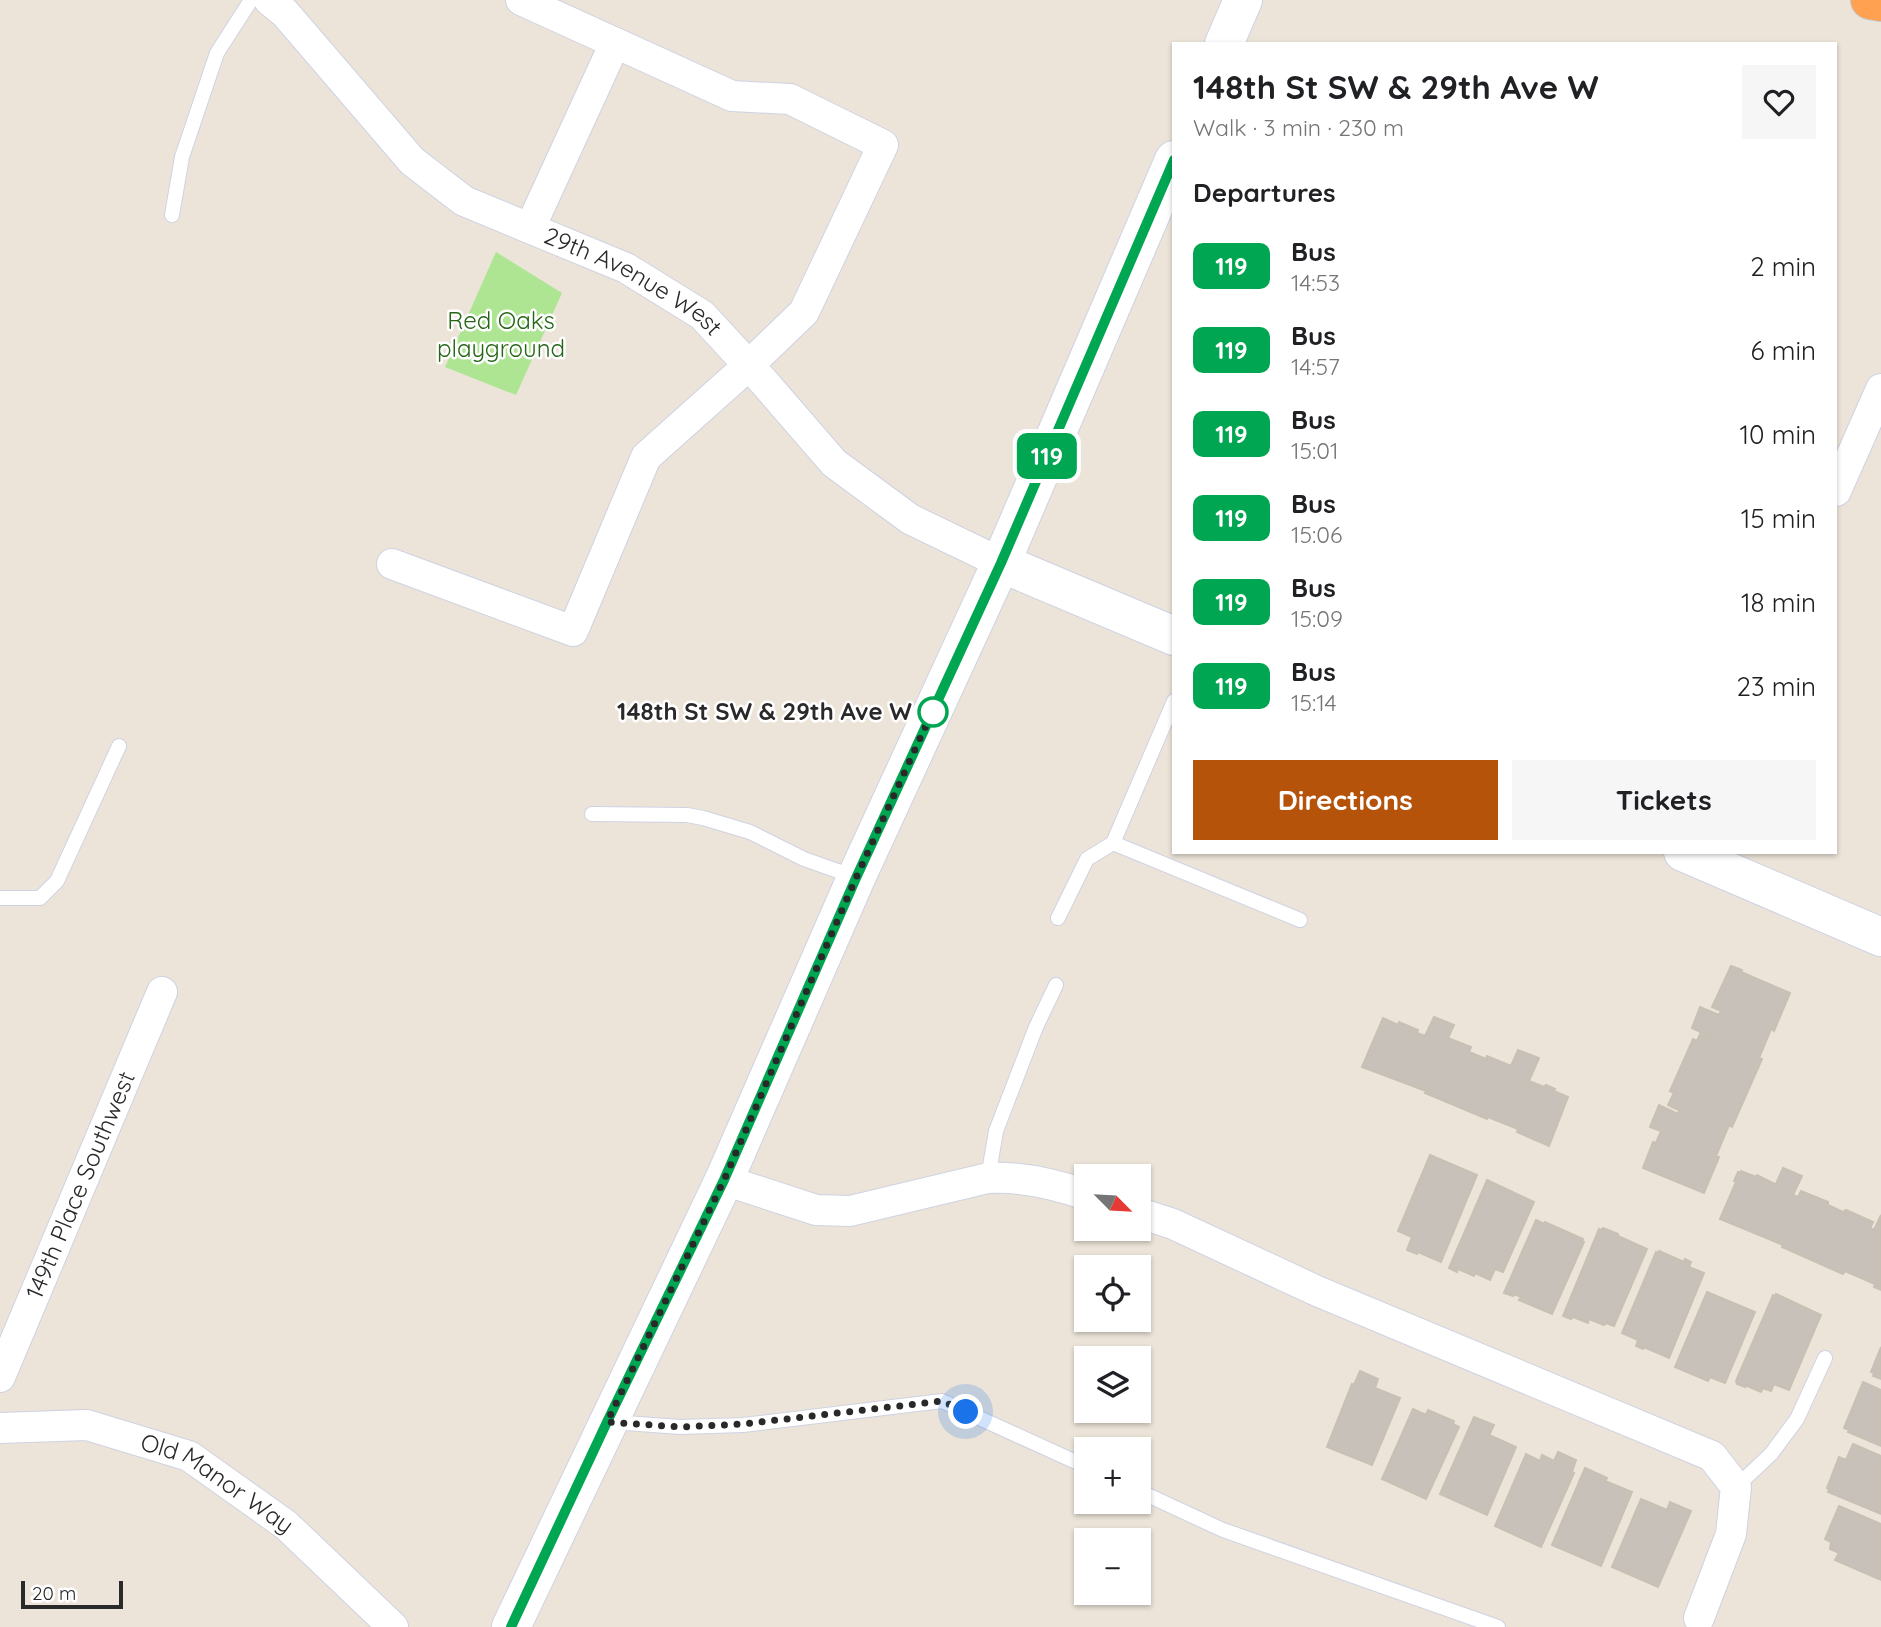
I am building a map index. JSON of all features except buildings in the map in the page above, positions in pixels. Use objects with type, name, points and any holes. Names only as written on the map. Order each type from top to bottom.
[{"type":"highway","points":[[1870,0],[1881,2]]},
{"type":"street","points":[[392,565],[573,631],[646,457],[804,312],[883,145],[790,99],[732,96],[521,0]]},
{"type":"street","points":[[1225,42],[1243,0]]},
{"type":"street","name":"29th Avenue West","points":[[282,4],[412,161],[464,201],[626,268],[702,315],[834,463],[910,519],[1001,563]]},
{"type":"street","points":[[530,229],[615,43]]},
{"type":"street","points":[[511,1627],[724,1180],[856,878],[1001,563],[1172,165]]},
{"type":"street","points":[[1837,489],[1881,389]]},
{"type":"street","points":[[1001,563],[1172,635]]},
{"type":"street","points":[[1688,854],[1881,937]]},
{"type":"street","name":"149th Place Southwest","points":[[0,1377],[162,992]]},
{"type":"street","points":[[724,1180],[816,1210],[850,1211],[988,1178],[1004,1177],[1053,1184],[1074,1191]]},
{"type":"street","points":[[1152,1217],[1173,1224],[1317,1291],[1712,1456],[1736,1487],[1731,1534],[1699,1618]]},
{"type":"street","name":"Old Manor Way","points":[[0,1428],[88,1425],[189,1456],[286,1525],[393,1627]]},
{"type":"lane","points":[[172,215],[182,157],[217,53],[251,0]]},
{"type":"lane","points":[[1058,918],[1087,859],[1113,843],[1172,707]]},
{"type":"lane","points":[[0,898],[40,898],[57,881],[118,746]]},
{"type":"lane","points":[[593,814],[687,815],[703,818],[750,832],[804,859],[856,878]]},
{"type":"lane","points":[[1113,843],[1300,920]]},
{"type":"lane","points":[[988,1178],[996,1131],[1036,1027],[1056,985]]},
{"type":"lane","points":[[1736,1487],[1771,1454],[1797,1419],[1825,1358]]},
{"type":"lane","points":[[607,1422],[680,1427],[743,1424],[942,1401],[1074,1461]]},
{"type":"lane","points":[[1151,1497],[1223,1530],[1498,1627]]},
{"type":"green space","name":"Red Oaks playground","points":[[496,252],[562,293],[516,395],[445,367]]},
{"type":"bus line","name":"119","points":[[511,1627],[724,1180],[856,878],[1001,563],[1172,165]]},
{"type":"place","name":"148th St SW & 29th Ave W","points":[[933,712]]},
{"type":"route","points":[[933,712],[934,708],[856,878],[724,1180],[607,1422],[680,1427],[743,1424],[942,1401],[966,1412]]}]
